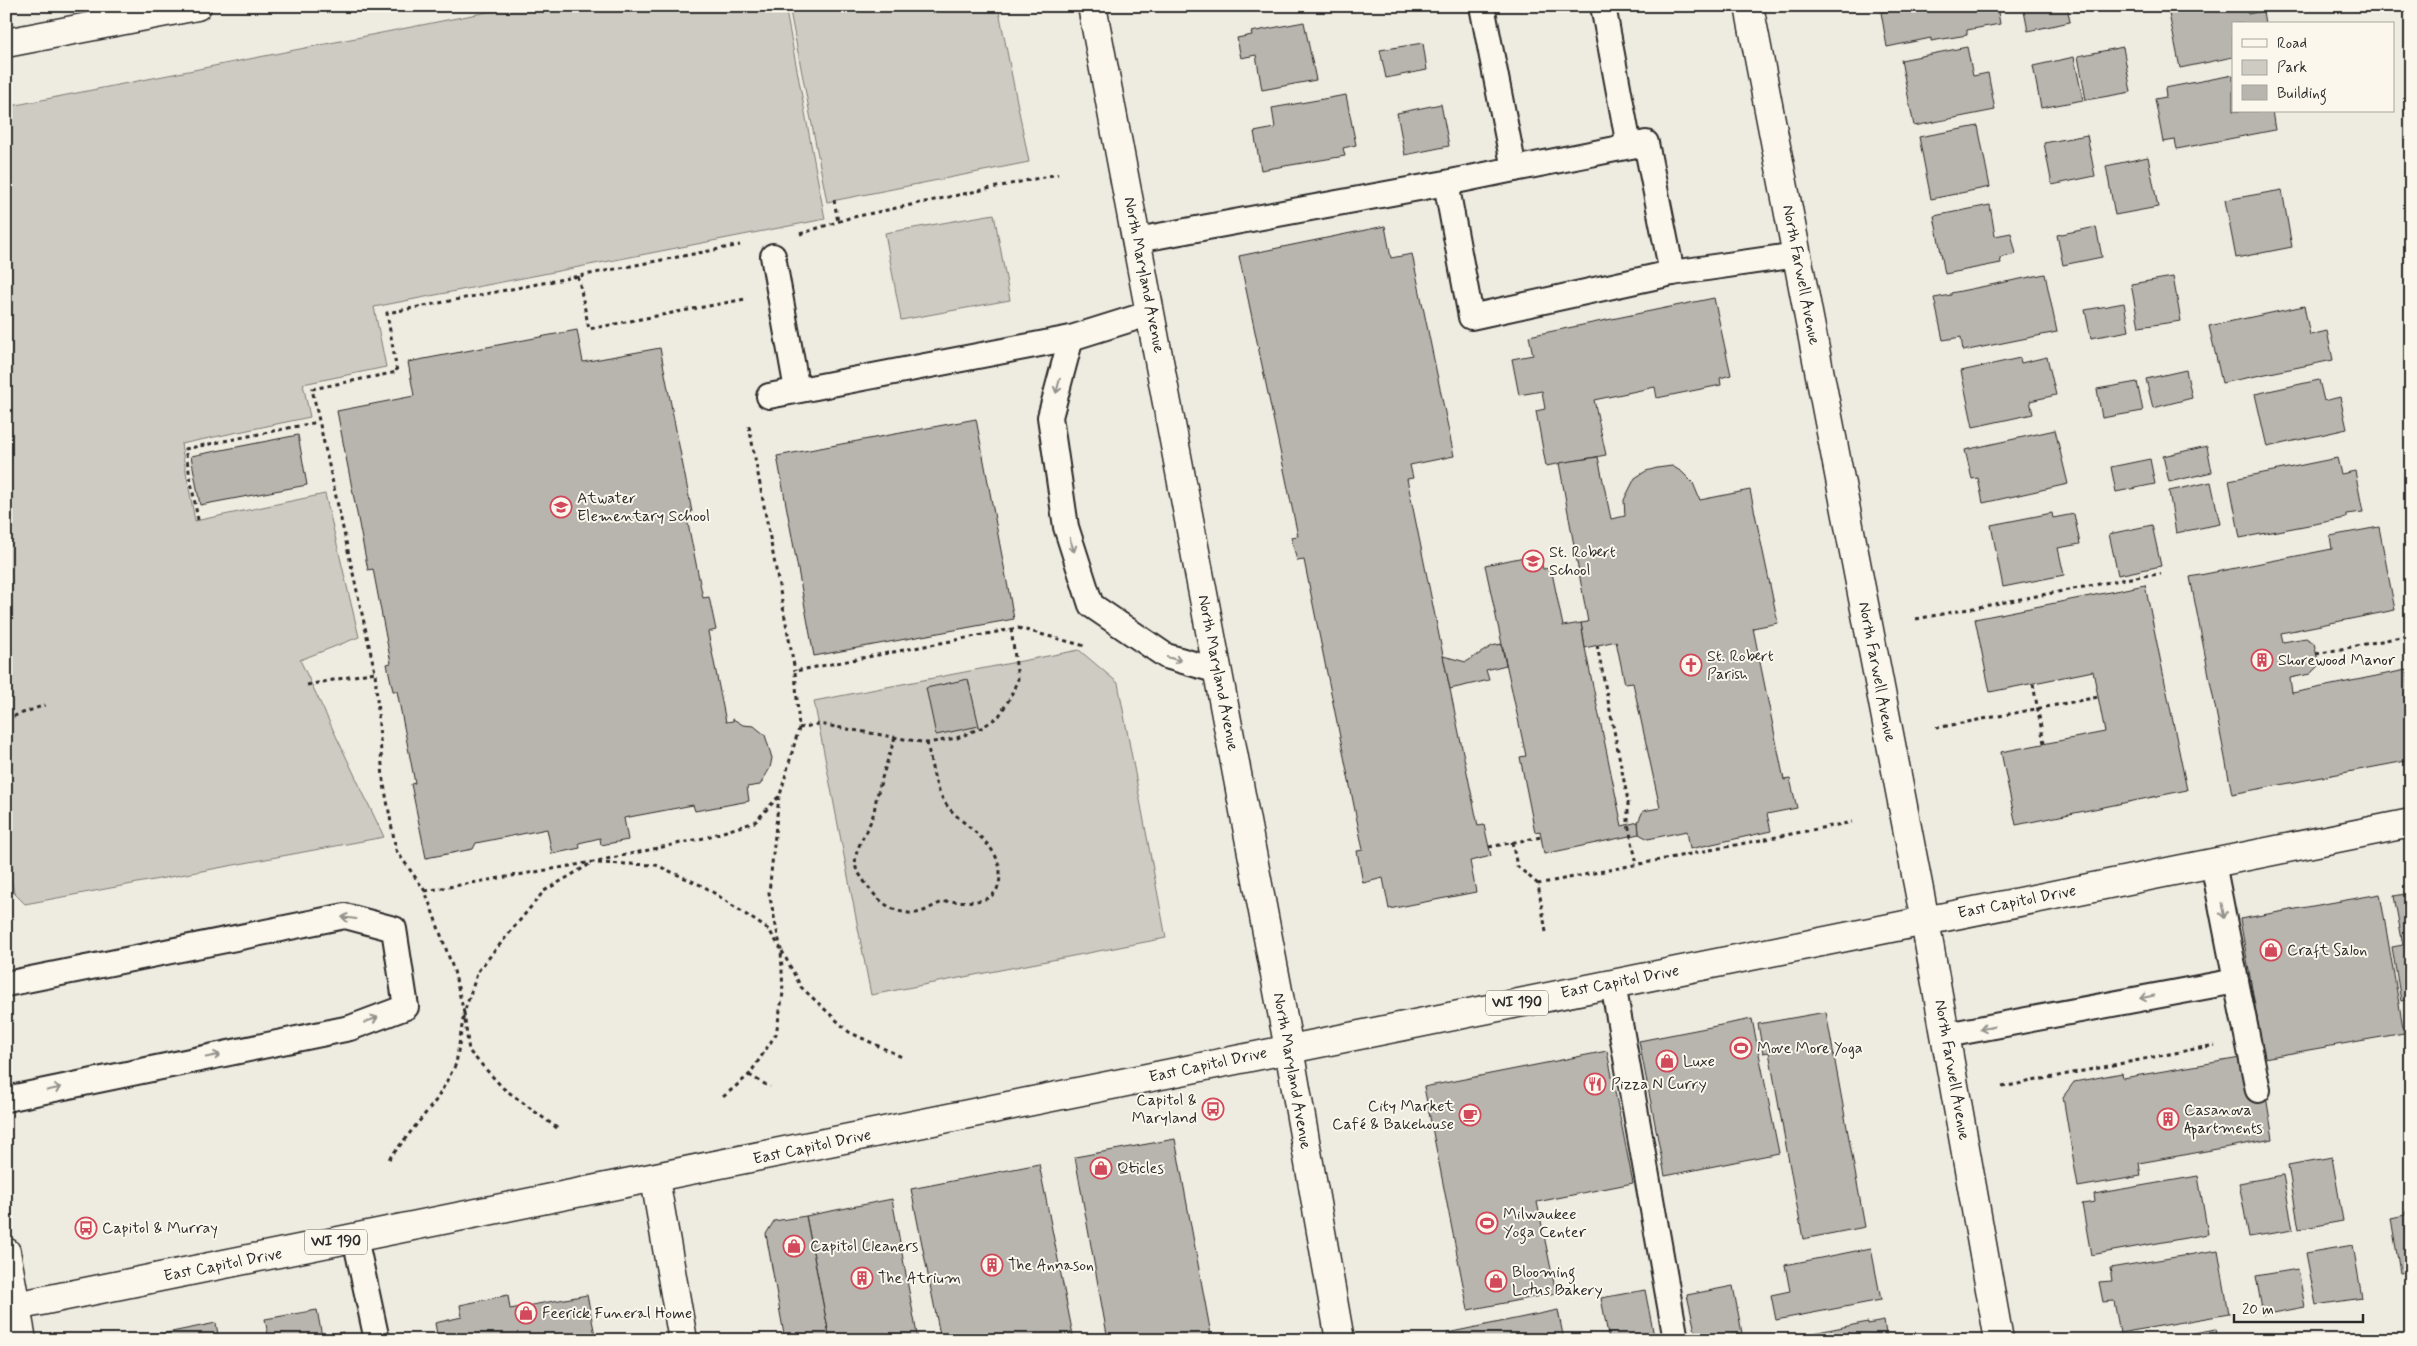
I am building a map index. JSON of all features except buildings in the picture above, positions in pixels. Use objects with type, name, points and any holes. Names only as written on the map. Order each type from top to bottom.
[{"type":"street","points":[[6,43],[197,6]]},
{"type":"street","name":"North Maryland Avenue","points":[[1092,6],[1289,1049],[1340,1340]]},
{"type":"street","name":"North Farwell Avenue","points":[[1749,6],[1925,921],[1999,1340]]},
{"type":"street","name":"East Capitol Drive","points":[[11,1307],[655,1179],[2411,823]]},
{"type":"street","points":[[655,1179],[683,1340]]},
{"type":"street","points":[[6,1252],[11,1307],[22,1340]]},
{"type":"lane","points":[[1482,6],[1514,169]]},
{"type":"lane","points":[[1603,6],[1629,146]]},
{"type":"lane","points":[[1137,240],[1446,183],[1646,143],[1672,273]]},
{"type":"lane","points":[[1446,183],[1471,317],[1672,273],[1797,255]]},
{"type":"lane","points":[[773,256],[797,390]]},
{"type":"lane","points":[[769,396],[1071,338],[1151,313]]},
{"type":"lane","points":[[1071,338],[1050,417],[1066,526],[1091,605],[1166,656],[1218,671]]},
{"type":"lane","points":[[2213,863],[2258,1090]]},
{"type":"lane","points":[[6,984],[345,916],[394,930],[406,1007],[350,1028],[6,1099]]},
{"type":"lane","points":[[1946,1035],[2236,981]]},
{"type":"lane","points":[[1613,984],[1676,1340]]},
{"type":"lane","points":[[355,1238],[376,1340]]},
{"type":"path","points":[[799,234],[849,218],[1058,174]]},
{"type":"path","points":[[834,200],[838,222]]},
{"type":"path","points":[[557,1128],[503,1088],[469,1051],[464,1013],[454,971],[425,891],[396,850],[382,779],[375,672],[312,389],[397,372],[387,313],[742,245]]},
{"type":"path","points":[[578,276],[589,329],[780,292]]},
{"type":"path","points":[[724,1097],[749,1075],[776,1034],[783,993],[781,949],[769,893],[780,795],[799,728],[795,671],[746,408],[769,396]]},
{"type":"path","points":[[198,520],[185,449],[318,422]]},
{"type":"path","points":[[1916,619],[2140,576],[2161,574]]},
{"type":"path","points":[[795,671],[1018,628],[1094,648]]},
{"type":"path","points":[[799,728],[818,724],[928,744],[958,738],[984,727],[1000,716],[1018,679],[1011,629]]},
{"type":"path","points":[[2316,654],[2411,635]]},
{"type":"path","points":[[1597,645],[1628,801],[1628,824],[1637,864]]},
{"type":"path","points":[[307,685],[375,672]]},
{"type":"path","points":[[2033,684],[2044,743]]},
{"type":"path","points":[[1936,728],[2098,697]]},
{"type":"path","points":[[6,719],[45,705]]},
{"type":"path","points":[[895,737],[872,818],[859,849],[856,868],[870,890],[887,906],[902,913],[918,913],[941,902],[979,902],[994,893],[1000,876],[998,859],[986,843],[948,807],[936,786],[928,744]]},
{"type":"path","points":[[425,891],[593,862],[704,838],[755,822],[780,795]]},
{"type":"path","points":[[1538,884],[1852,822]]},
{"type":"path","points":[[1489,847],[1541,837]]},
{"type":"path","points":[[1512,842],[1517,866],[1538,884],[1546,932]]},
{"type":"path","points":[[389,1159],[437,1100],[456,1064],[464,1013],[478,971],[544,891],[593,862],[656,865],[705,887],[769,930],[801,987],[848,1032],[904,1058]]},
{"type":"path","points":[[2002,1087],[2248,1039]]},
{"type":"path","points":[[749,1075],[770,1086]]},
{"type":"green space","points":[[518,6],[785,6],[825,219],[374,307],[386,367],[303,384],[310,417],[181,444],[195,521],[325,494],[359,637],[300,660],[384,837],[25,904],[14,893],[6,854],[6,107]]},
{"type":"green space","points":[[789,6],[998,6],[1029,162],[827,202]]},
{"type":"green space","points":[[994,214],[1010,300],[901,320],[885,233]]},
{"type":"green space","points":[[1079,650],[1118,683],[1166,938],[871,995],[814,701]]},
{"type":"place","name":"Atwater Elementary School","points":[[561,507]]},
{"type":"place","name":"St. Robert School","points":[[1533,561]]},
{"type":"place","name":"Shorewood Manor","points":[[2262,660]]},
{"type":"place","name":"St. Robert Parish","points":[[1691,665]]},
{"type":"place","name":"Craft Salon","points":[[2271,950]]},
{"type":"place","name":"Move More Yoga","points":[[1741,1048]]},
{"type":"place","name":"Luxe","points":[[1667,1061]]},
{"type":"place","name":"Pizza N Curry","points":[[1595,1084]]},
{"type":"place","name":"Capitol & Maryland","points":[[1213,1109]]},
{"type":"place","name":"City Market Café & Bakehouse","points":[[1470,1115]]},
{"type":"place","name":"Casanova Apartments","points":[[2168,1119]]},
{"type":"place","name":"Qticles","points":[[1101,1168]]},
{"type":"place","name":"Milwaukee Yoga Center","points":[[1487,1223]]},
{"type":"place","name":"Capitol & Murray","points":[[86,1228]]},
{"type":"place","name":"Capitol Cleaners","points":[[794,1246]]},
{"type":"place","name":"The Annason","points":[[992,1265]]},
{"type":"place","name":"The Atrium","points":[[862,1278]]},
{"type":"place","name":"Blooming Lotus Bakery","points":[[1496,1281]]},
{"type":"place","name":"Feerick Funeral Home","points":[[526,1313]]}]
